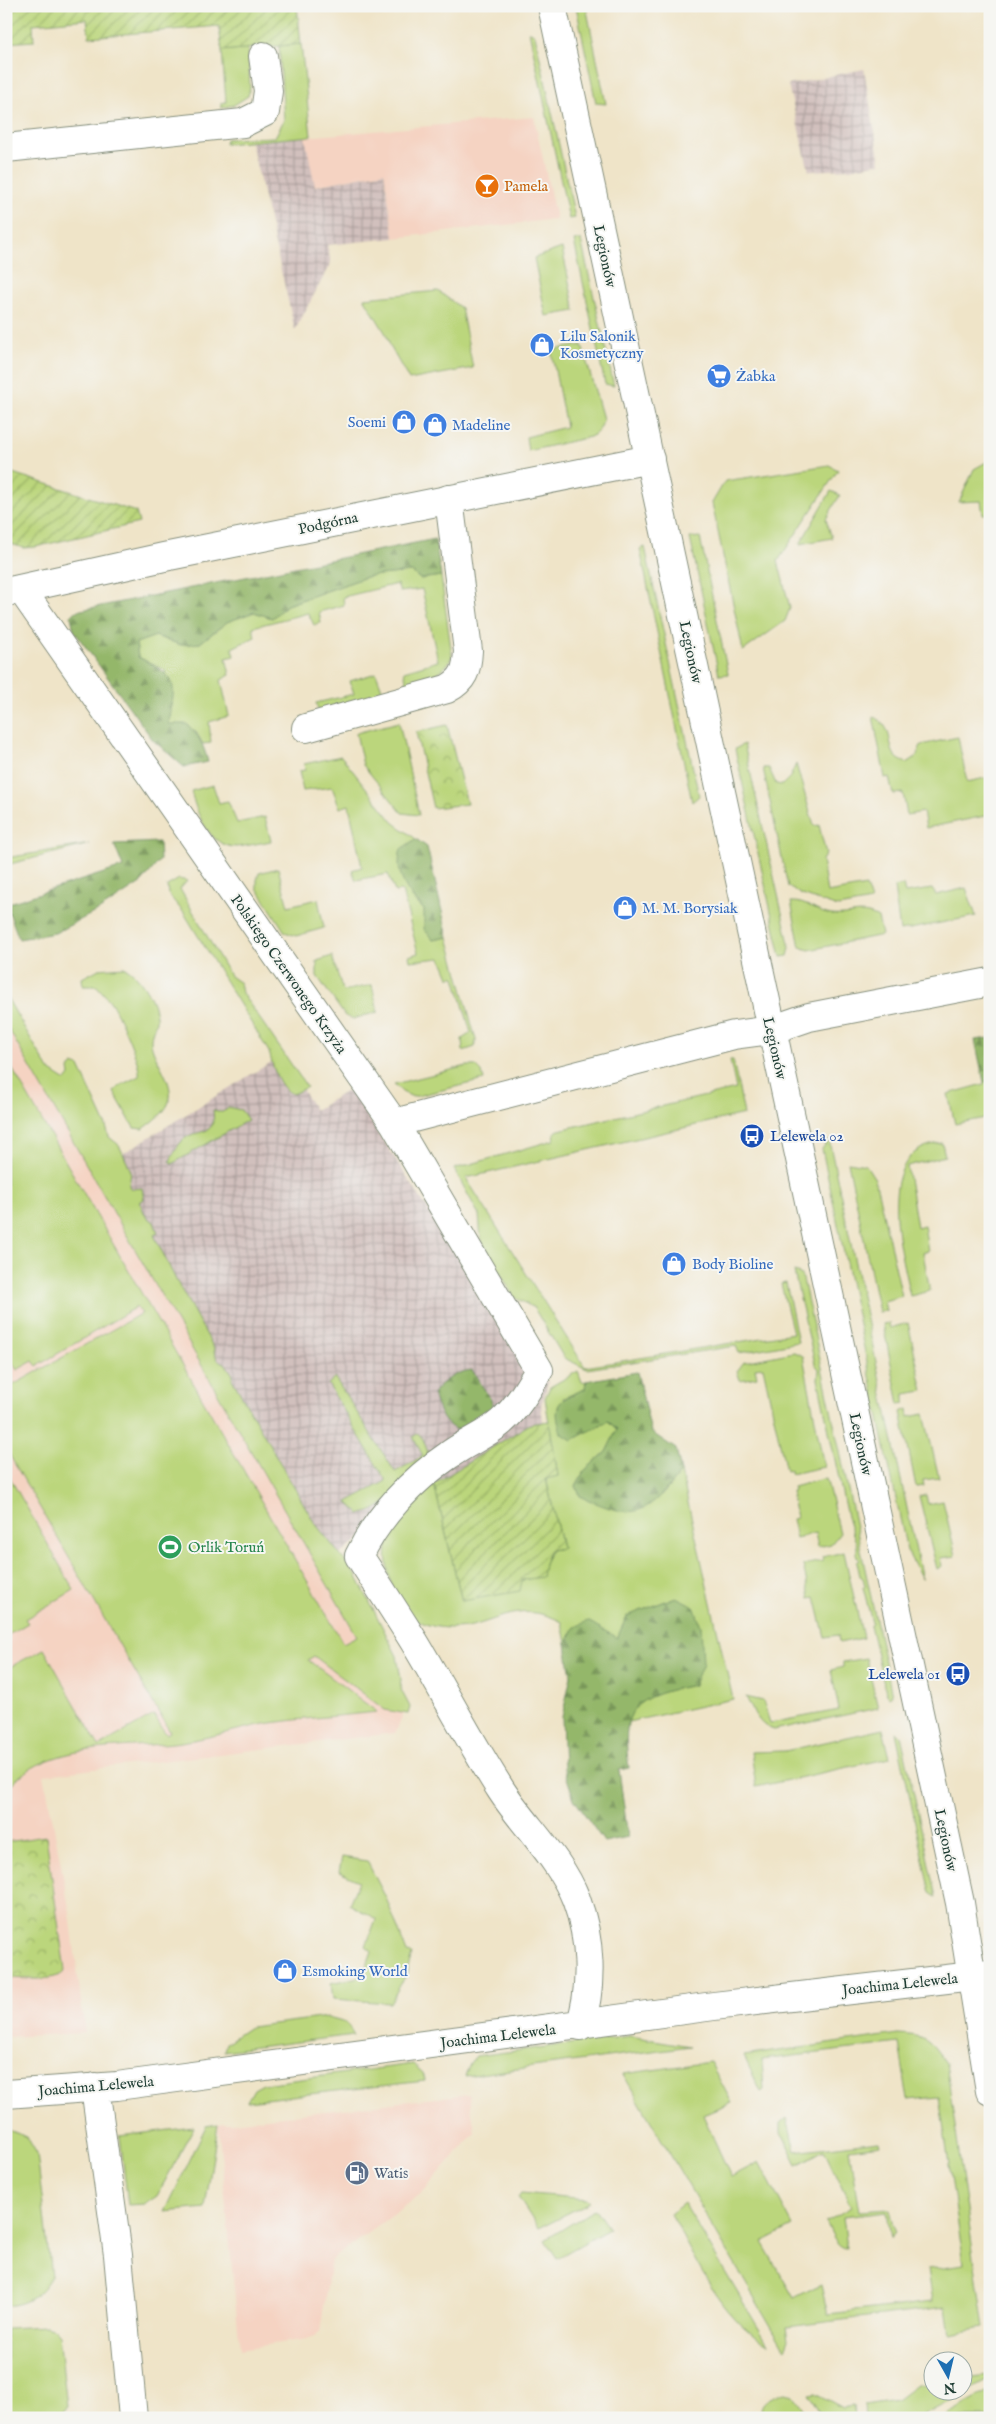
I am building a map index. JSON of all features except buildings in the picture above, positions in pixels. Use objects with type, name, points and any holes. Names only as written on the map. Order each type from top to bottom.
[{"type":"street","name":"Legionów","points":[[552,6],[960,1903],[981,1975],[990,2091]]},
{"type":"street","points":[[6,148],[248,122],[265,112],[268,102],[263,56]]},
{"type":"street","name":"Podgórna","points":[[14,590],[173,555],[650,459]]},
{"type":"street","points":[[306,728],[446,689],[459,682],[465,674],[468,651],[450,499]]},
{"type":"street","name":"Polskiego Czerwonego Krzyża","points":[[14,590],[394,1123],[539,1370],[522,1400],[500,1423],[449,1454],[421,1476],[379,1521],[359,1556],[415,1643],[501,1791],[564,1876],[576,1899],[584,1925],[589,1958],[586,2007],[580,2026]]},
{"type":"street","points":[[394,1123],[734,1035],[771,1030],[809,1017],[990,982]]},
{"type":"street","name":"Joachima Lelewela","points":[[6,2094],[95,2088],[580,2026],[714,2006],[981,1975]]},
{"type":"street","points":[[95,2088],[118,2255],[133,2418]]},
{"type":"shaded area","points":[[864,69],[880,163],[849,169],[809,171],[788,85]]},
{"type":"shaded area","points":[[534,117],[556,219],[394,238],[384,172],[314,186],[305,137]]},
{"type":"shaded area","points":[[305,137],[315,186],[384,172],[394,238],[327,245],[331,263],[295,330],[251,142]]},
{"type":"shaded area","points":[[6,1005],[305,1511],[404,1714],[395,1733],[44,1775],[70,1913],[85,2033],[6,2037]]},
{"type":"shaded area","points":[[281,1056],[315,1110],[350,1089],[537,1378],[548,1382],[541,1405],[543,1422],[530,1425],[434,1484],[321,1568],[96,1170]]},
{"type":"shaded area","points":[[469,2094],[475,2132],[422,2193],[331,2260],[320,2332],[307,2339],[240,2349],[218,2124]]},
{"type":"green space","points":[[6,6],[297,6],[301,44],[222,51],[219,26],[89,37],[87,19],[33,24],[34,41],[6,43]]},
{"type":"green space","points":[[576,6],[586,6],[606,104],[596,103]]},
{"type":"green space","points":[[529,31],[535,35],[575,218],[569,219]]},
{"type":"green space","points":[[301,44],[311,136],[225,144],[226,139],[275,137],[284,120],[279,46]]},
{"type":"green space","points":[[248,48],[250,88],[248,96],[234,105],[221,108],[221,103],[226,102],[222,51]]},
{"type":"green space","points":[[581,240],[614,386],[605,384],[574,241]]},
{"type":"green space","points":[[562,248],[575,311],[546,316],[534,258]]},
{"type":"green space","points":[[438,291],[461,308],[473,368],[409,380],[390,346],[386,334],[364,298]]},
{"type":"green space","points":[[582,345],[603,419],[601,428],[590,437],[528,451],[526,437],[566,427],[551,350]]},
{"type":"green space","points":[[990,460],[990,514],[983,514],[981,501],[959,502],[974,469]]},
{"type":"green space","points":[[829,465],[838,470],[778,561],[790,608],[785,621],[743,651],[712,503],[725,481]]},
{"type":"green space","points":[[6,471],[136,512],[139,523],[35,547],[23,548],[6,542]]},
{"type":"green space","points":[[831,491],[840,495],[826,519],[832,538],[800,544]]},
{"type":"green space","points":[[700,537],[728,674],[719,675],[690,538]]},
{"type":"green space","points":[[435,539],[441,576],[420,579],[412,572],[369,576],[287,605],[272,618],[254,612],[227,622],[200,643],[181,645],[156,636],[136,643],[138,657],[161,670],[172,682],[173,698],[169,724],[187,724],[200,741],[208,762],[184,767],[153,740],[74,631],[71,616],[76,611]]},
{"type":"green space","points":[[645,547],[699,796],[692,802],[640,549]]},
{"type":"green space","points":[[412,572],[420,579],[441,576],[452,656],[444,668],[427,678],[407,684],[404,671],[438,661],[422,589],[400,592],[397,584],[343,597],[344,605],[319,612],[321,623],[314,625],[308,613],[253,627],[255,637],[232,648],[234,656],[226,658],[230,675],[221,680],[229,716],[209,722],[211,743],[203,744],[196,732],[169,724],[165,670],[138,657],[136,643],[155,636],[181,645],[200,643],[227,622],[254,612],[272,618],[287,605],[369,576]]},
{"type":"green space","points":[[376,673],[382,689],[381,694],[321,713],[318,710],[316,703],[354,694],[350,681]]},
{"type":"green space","points":[[873,716],[886,729],[894,754],[907,763],[916,757],[921,745],[958,737],[967,782],[990,777],[990,815],[926,828],[923,812],[907,815],[903,793],[893,794],[889,777],[885,778]]},
{"type":"green space","points":[[399,722],[419,815],[402,813],[363,765],[356,733]]},
{"type":"green space","points":[[447,725],[467,804],[433,808],[416,732]]},
{"type":"green space","points":[[744,744],[790,948],[788,956],[781,957],[735,749]]},
{"type":"green space","points":[[341,756],[393,822],[416,839],[401,849],[411,896],[424,910],[433,940],[448,937],[476,1040],[475,1047],[463,1051],[462,1039],[471,1033],[455,977],[449,977],[441,958],[410,961],[409,956],[418,953],[402,891],[395,892],[388,874],[356,880],[352,870],[362,867],[349,805],[340,808],[332,787],[303,791],[299,771],[305,770],[304,764]]},
{"type":"green space","points":[[796,764],[814,826],[819,825],[826,854],[822,860],[827,893],[866,886],[871,901],[838,907],[802,895],[788,887],[763,768],[769,768],[776,784],[782,785],[790,777]]},
{"type":"green space","points":[[213,785],[219,803],[228,801],[237,823],[265,817],[271,841],[236,847],[218,841],[211,835],[200,818],[191,791]]},
{"type":"green space","points":[[416,839],[427,847],[448,937],[433,940],[424,929],[424,910],[407,890],[401,875],[399,858],[401,849]]},
{"type":"green space","points":[[159,842],[160,860],[142,882],[101,909],[55,933],[19,939],[6,904],[123,867],[114,844]]},
{"type":"green space","points":[[90,844],[6,865],[6,858]]},
{"type":"green space","points":[[278,868],[288,906],[318,899],[324,928],[296,936],[285,932],[257,888],[259,873]]},
{"type":"green space","points":[[179,879],[187,881],[180,889],[230,976],[240,983],[242,993],[307,1087],[293,1094],[283,1087],[274,1070],[269,1052],[184,913],[168,894],[167,886]]},
{"type":"green space","points":[[903,885],[905,893],[932,889],[936,895],[966,888],[976,916],[900,931],[894,887]]},
{"type":"green space","points":[[791,902],[802,903],[832,915],[861,913],[872,915],[878,918],[882,935],[809,950],[800,947]]},
{"type":"green space","points":[[332,956],[343,991],[372,985],[378,1012],[353,1019],[345,1016],[317,976],[317,961]]},
{"type":"green space","points":[[124,967],[130,970],[141,982],[154,1006],[156,1021],[151,1037],[152,1047],[170,1090],[169,1103],[160,1116],[143,1129],[134,1128],[114,1092],[119,1086],[139,1076],[137,1062],[129,1040],[110,1002],[97,986],[83,986],[82,978],[99,969]]},
{"type":"green space","points":[[6,996],[49,1070],[66,1081],[70,1076],[69,1069],[73,1064],[79,1066],[105,1123],[109,1137],[119,1145],[131,1171],[129,1186],[131,1189],[142,1188],[144,1199],[140,1202],[145,1215],[154,1222],[158,1233],[154,1235],[176,1280],[215,1350],[214,1352],[218,1360],[225,1363],[233,1375],[232,1379],[314,1522],[356,1575],[397,1656],[401,1679],[400,1688],[410,1707],[408,1714],[385,1710],[314,1656],[308,1660],[377,1712],[271,1723],[181,1742],[88,1750],[64,1755],[43,1763],[23,1774],[6,1790],[6,1669],[44,1649],[99,1746],[154,1715],[166,1734],[170,1732],[6,1449],[6,1389],[142,1313],[136,1307],[37,1366],[33,1361],[17,1370],[10,1359],[6,1361],[6,1058],[343,1643],[357,1636],[9,1030],[6,1032]]},
{"type":"green space","points":[[990,1038],[990,1080],[984,1082],[975,1040]]},
{"type":"green space","points":[[730,1060],[733,1060],[744,1114],[466,1178],[585,1367],[793,1333],[781,1284],[786,1283],[798,1342],[739,1353],[736,1346],[587,1369],[564,1358],[534,1308],[514,1297],[481,1240],[479,1215],[454,1169],[554,1140],[555,1132],[559,1130],[736,1089]]},
{"type":"green space","points":[[467,1066],[476,1066],[482,1072],[484,1080],[413,1097],[402,1092],[394,1084]]},
{"type":"green space","points":[[990,1080],[990,1117],[955,1124],[948,1094],[984,1084],[984,1082]]},
{"type":"green space","points":[[228,1107],[241,1110],[248,1120],[172,1164],[171,1158],[183,1140],[188,1136],[209,1129],[212,1125],[213,1110],[223,1112]]},
{"type":"green space","points":[[829,1140],[922,1579],[907,1551],[822,1149]]},
{"type":"green space","points":[[942,1143],[945,1156],[907,1166],[917,1227],[924,1225],[928,1251],[923,1253],[930,1291],[910,1296],[897,1230],[896,1205],[898,1182],[905,1163],[920,1149]]},
{"type":"green space","points":[[848,1162],[866,1165],[875,1179],[902,1296],[884,1301],[886,1311],[879,1312]]},
{"type":"green space","points":[[794,1272],[800,1274],[803,1279],[892,1695],[889,1697],[886,1693],[870,1625],[872,1623],[863,1587],[865,1586],[863,1578],[860,1576],[857,1562],[860,1560],[857,1557],[857,1545],[847,1517],[818,1379],[819,1369],[815,1364]]},
{"type":"green space","points":[[889,1323],[890,1328],[908,1323],[923,1391],[905,1394],[905,1403],[899,1404],[883,1324]]},
{"type":"green space","points":[[794,1352],[803,1356],[824,1467],[790,1474],[790,1470],[786,1471],[763,1367],[755,1368],[757,1377],[740,1380],[737,1371],[744,1362]]},
{"type":"green space","points":[[472,1370],[491,1400],[495,1413],[471,1433],[462,1432],[445,1421],[438,1410],[433,1394],[440,1385],[450,1378],[461,1372]]},
{"type":"green space","points":[[578,1371],[582,1382],[586,1381],[585,1389],[563,1398],[572,1440],[608,1421],[617,1430],[606,1452],[584,1471],[576,1486],[663,1494],[681,1472],[733,1699],[628,1722],[631,1713],[645,1700],[654,1695],[694,1685],[676,1597],[628,1616],[618,1638],[575,1627],[566,1644],[562,1622],[552,1617],[536,1613],[518,1613],[467,1627],[449,1628],[434,1626],[411,1616],[402,1607],[395,1595],[387,1564],[386,1551],[388,1539],[398,1518],[434,1484],[462,1601],[522,1580],[542,1576],[544,1563],[551,1550],[562,1548],[546,1478],[558,1476],[545,1398],[550,1387]]},
{"type":"green space","points":[[637,1372],[651,1432],[676,1449],[681,1472],[657,1499],[637,1511],[626,1512],[580,1496],[576,1486],[584,1471],[606,1452],[617,1429],[608,1421],[572,1440],[561,1433],[557,1415],[563,1400],[585,1389],[586,1381]]},
{"type":"green space","points":[[335,1378],[395,1472],[423,1456],[413,1437],[418,1433],[423,1439],[429,1455],[389,1500],[370,1512],[360,1514],[347,1502],[386,1481],[328,1384]]},
{"type":"green space","points":[[908,1409],[909,1417],[924,1414],[939,1478],[923,1480],[924,1486],[916,1487],[901,1412]]},
{"type":"green space","points":[[549,1421],[558,1476],[546,1479],[562,1548],[550,1550],[544,1563],[542,1577],[522,1580],[520,1591],[462,1601],[434,1484],[530,1424]]},
{"type":"green space","points":[[6,1471],[74,1590],[25,1619],[28,1623],[6,1636]]},
{"type":"green space","points":[[826,1478],[840,1533],[831,1544],[818,1547],[815,1533],[796,1538],[792,1519],[796,1518],[791,1491],[793,1487]]},
{"type":"green space","points":[[926,1495],[928,1504],[943,1501],[956,1556],[940,1558],[942,1566],[937,1569],[919,1496]]},
{"type":"green space","points":[[844,1552],[863,1638],[839,1643],[838,1635],[825,1637],[815,1597],[810,1598],[803,1565],[823,1561],[822,1557]]},
{"type":"green space","points":[[676,1597],[694,1606],[701,1626],[703,1663],[694,1685],[657,1694],[645,1700],[636,1708],[630,1718],[627,1731],[629,1768],[619,1770],[628,1837],[604,1842],[574,1799],[564,1769],[562,1717],[571,1676],[566,1644],[575,1627],[588,1621],[617,1638],[627,1616]]},
{"type":"green space","points":[[866,1658],[878,1708],[774,1730],[768,1728],[760,1721],[746,1697],[763,1701],[770,1723],[839,1710],[831,1670],[843,1667],[843,1662]]},
{"type":"green space","points":[[883,1729],[890,1758],[756,1787],[751,1752],[785,1751]]},
{"type":"green space","points":[[896,1732],[901,1735],[936,1897],[930,1893]]},
{"type":"green space","points":[[46,1836],[65,1971],[60,1975],[46,1978],[6,1978],[6,1842]]},
{"type":"green space","points":[[342,1857],[367,1861],[386,1898],[407,1953],[412,1954],[406,1975],[390,2003],[333,1999],[331,1983],[363,1976],[372,1951],[366,1946],[376,1919],[349,1904],[359,1881],[339,1872]]},
{"type":"green space","points":[[328,2017],[346,2022],[354,2035],[224,2051],[226,2043],[250,2027]]},
{"type":"green space","points":[[898,2034],[916,2036],[927,2041],[936,2049],[946,2063],[984,2328],[950,2334],[946,2307],[787,2327],[789,2340],[785,2350],[623,2074],[710,2062],[732,2103],[703,2115],[731,2177],[759,2162],[793,2226],[762,2242],[794,2298],[821,2284],[828,2314],[933,2302],[928,2269],[964,2264],[939,2097],[908,2100],[899,2043],[762,2060],[764,2090],[761,2092],[744,2056]]},
{"type":"green space","points":[[630,2036],[690,2046],[465,2076],[470,2063],[476,2056]]},
{"type":"green space","points":[[413,2064],[423,2073],[425,2081],[247,2101],[254,2089],[263,2084]]},
{"type":"green space","points":[[787,2118],[795,2151],[879,2141],[880,2145],[849,2149],[859,2211],[890,2209],[895,2231],[891,2239],[887,2212],[843,2217],[847,2248],[837,2242],[826,2222],[851,2207],[824,2150],[797,2165],[781,2133],[781,2123]]},
{"type":"green space","points":[[218,2124],[205,2208],[165,2212],[206,2126]]},
{"type":"green space","points":[[194,2127],[157,2196],[145,2204],[128,2205],[120,2136]]},
{"type":"green space","points":[[6,2129],[27,2137],[37,2154],[51,2276],[38,2293],[27,2301],[6,2306]]},
{"type":"green space","points":[[521,2193],[587,2199],[590,2202],[538,2228],[518,2197]]},
{"type":"green space","points":[[684,2203],[768,2344],[751,2333],[736,2319],[711,2287],[670,2214]]},
{"type":"green space","points":[[595,2209],[609,2229],[557,2258],[545,2240]]},
{"type":"green space","points":[[46,2326],[54,2329],[59,2335],[67,2407],[58,2418],[6,2418],[6,2328]]},
{"type":"green space","points":[[988,2376],[990,2379],[974,2388],[974,2378]]},
{"type":"green space","points":[[924,2384],[924,2402],[948,2402],[919,2418],[865,2418],[864,2405],[897,2400],[917,2385]]},
{"type":"green space","points":[[990,2391],[990,2418],[945,2418],[948,2414],[970,2402],[974,2402],[974,2400]]},
{"type":"green space","points":[[785,2393],[794,2395],[809,2418],[764,2418],[761,2408],[763,2404],[770,2398]]},
{"type":"green space","points":[[815,2393],[843,2408],[854,2406],[855,2418],[823,2418],[809,2394]]},
{"type":"place","name":"Pamela","points":[[487,186]]},
{"type":"place","name":"Lilu Salonik Kosmetyczny","points":[[542,345]]},
{"type":"place","name":"Żabka","points":[[719,376]]},
{"type":"place","name":"Soemi","points":[[404,422]]},
{"type":"place","name":"Madeline","points":[[435,425]]},
{"type":"place","name":"M. M. Borysiak","points":[[625,908]]},
{"type":"place","name":"Lelewela 02","points":[[752,1136]]},
{"type":"place","name":"Body Bioline","points":[[674,1264]]},
{"type":"place","name":"Orlik Toruń","points":[[170,1547]]},
{"type":"place","name":"Lelewela 01","points":[[958,1674]]},
{"type":"place","name":"Esmoking World","points":[[285,1971]]},
{"type":"place","name":"Watis","points":[[357,2173]]}]
